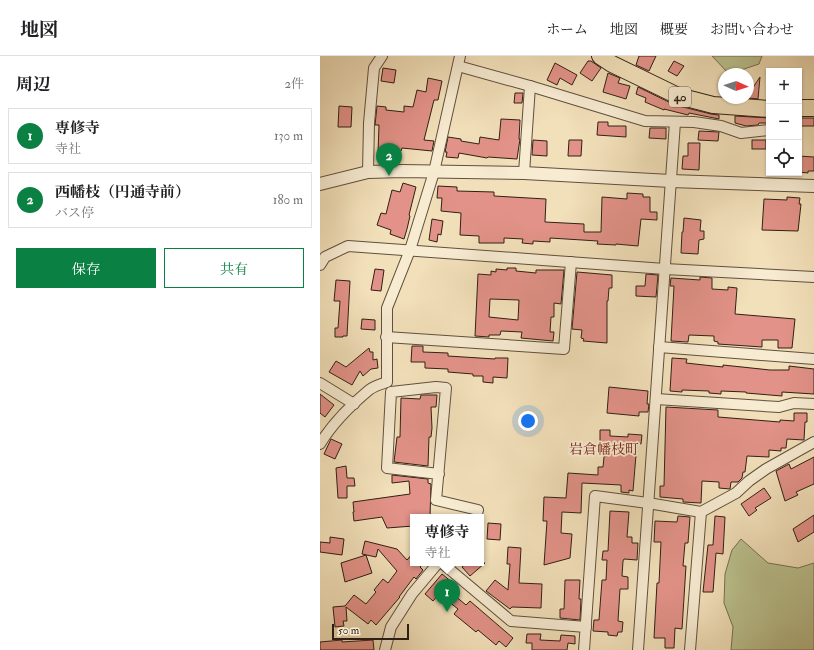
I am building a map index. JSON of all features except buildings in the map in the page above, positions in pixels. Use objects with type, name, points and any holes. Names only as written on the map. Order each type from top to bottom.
[{"type":"main road","name":"40","points":[[600,56],[612,64],[678,96],[713,105],[766,109]]},
{"type":"main road","points":[[802,108],[814,108]]},
{"type":"street","points":[[368,172],[369,123],[374,68],[382,56]]},
{"type":"street","points":[[439,474],[387,468],[391,392],[387,382],[387,308],[410,250],[434,172],[459,61],[530,86],[646,121],[694,122],[721,126],[742,133],[766,130]]},
{"type":"street","points":[[524,173],[530,86]]},
{"type":"street","points":[[638,650],[675,122]]},
{"type":"street","points":[[320,184],[368,172],[402,170],[434,172],[524,173],[671,181],[814,186]]},
{"type":"street","points":[[320,265],[325,257],[348,246],[665,269],[814,277]]},
{"type":"street","points":[[386,337],[564,349],[572,262]]},
{"type":"street","points":[[659,347],[814,360]]},
{"type":"street","points":[[320,444],[328,431],[354,404],[371,389],[387,382]]},
{"type":"street","points":[[320,383],[354,404]]},
{"type":"street","points":[[391,392],[436,387],[446,388],[436,500],[478,510],[477,514]]},
{"type":"street","points":[[656,399],[779,407],[794,403],[814,404]]},
{"type":"street","points":[[584,650],[595,496],[701,512],[736,493],[749,481],[766,469],[814,442]]},
{"type":"street","points":[[690,650],[701,512]]},
{"type":"street","points":[[385,650],[391,627],[412,594],[435,566]]},
{"type":"street","points":[[446,566],[511,621],[586,627]]},
{"type":"green space","points":[[712,56],[762,56],[759,64],[747,68],[723,68]]},
{"type":"green space","points":[[741,539],[768,563],[798,568],[814,563],[814,650],[731,650],[733,627],[724,603],[725,574],[732,550]]},
{"type":"place","name":"西幡枝（円通寺前）","points":[[389,176]]},
{"type":"place","name":"専修寺","points":[[447,612]]},
{"type":"district","name":"岩倉幡枝町","points":[[604,449]]}]
